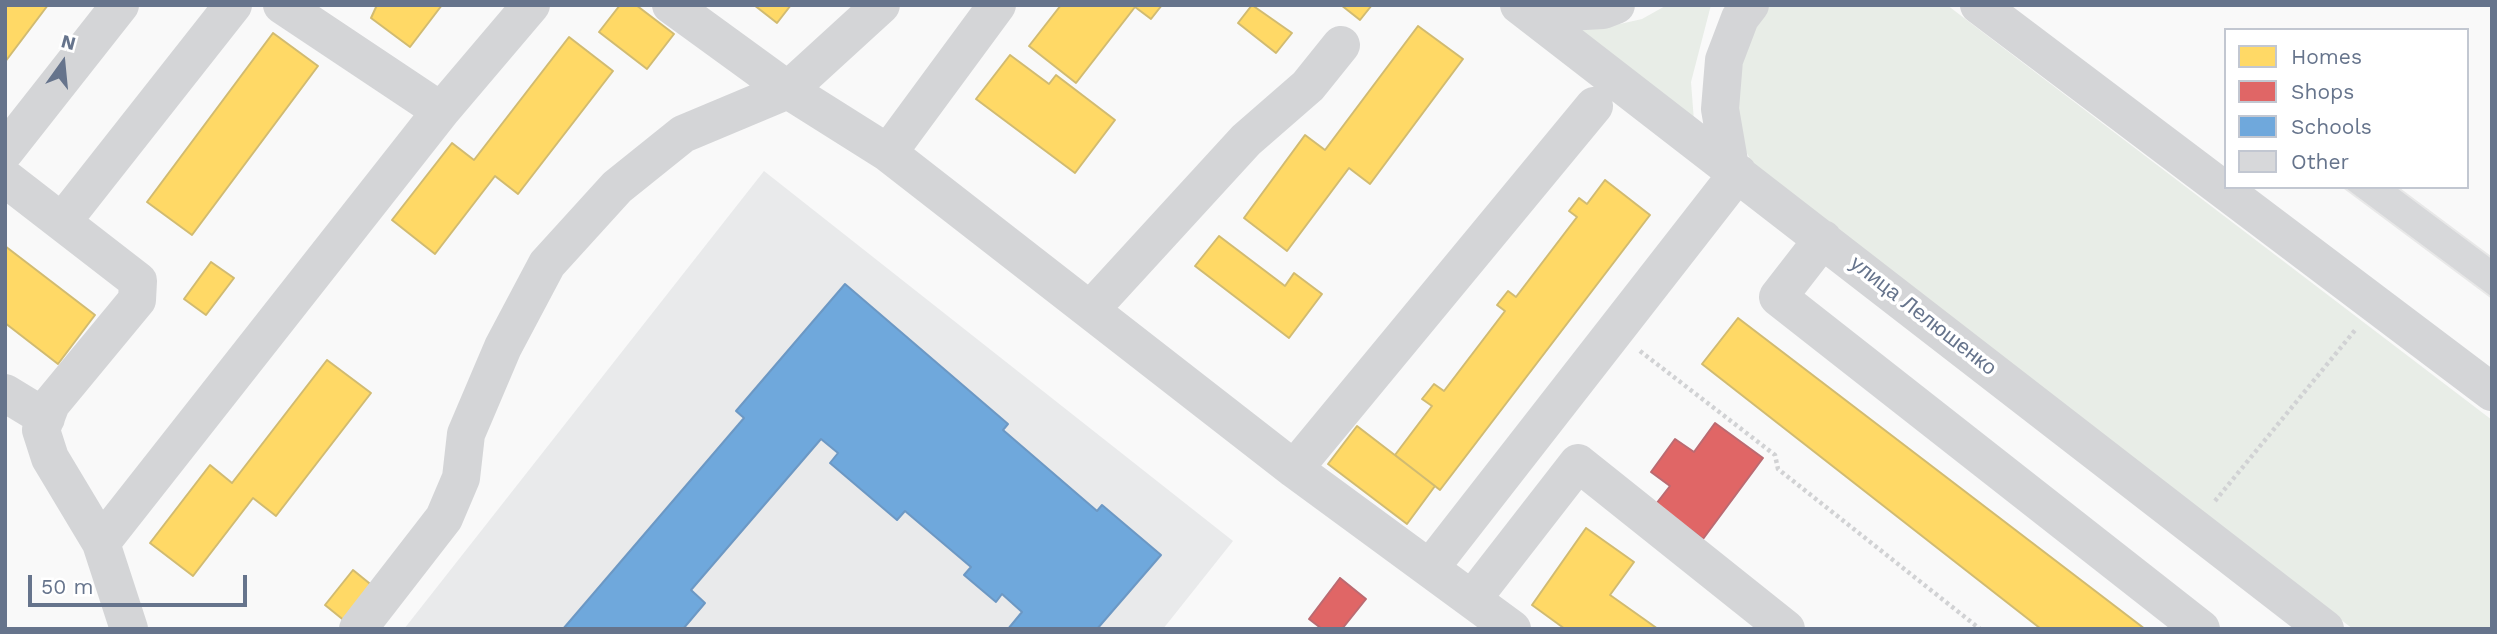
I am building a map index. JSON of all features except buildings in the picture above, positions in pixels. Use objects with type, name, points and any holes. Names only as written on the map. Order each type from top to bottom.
[{"type":"street","points":[[5,151],[120,5]]},
{"type":"street","points":[[282,5],[441,111]]},
{"type":"street","points":[[101,543],[441,111],[531,5]]},
{"type":"street","points":[[671,5],[788,90],[888,153],[1294,469],[1512,629]]},
{"type":"street","points":[[358,629],[444,518],[461,478],[466,434],[503,347],[547,264],[617,187],[683,134],[788,90],[881,5]]},
{"type":"street","points":[[888,153],[997,5]]},
{"type":"street","points":[[1525,10],[1604,10],[1616,5]]},
{"type":"street","points":[[1430,568],[1615,331],[1734,170],[1720,109],[1724,60],[1740,18],[1750,5]]},
{"type":"street","points":[[1979,5],[2492,392]]},
{"type":"street","points":[[62,222],[225,8]]},
{"type":"street","name":"улица Лелюшенко","points":[[1525,10],[2195,526],[2312,625]]},
{"type":"street","points":[[1091,309],[1246,139],[1308,86],[1341,45]]},
{"type":"street","points":[[1294,469],[1594,106]]},
{"type":"street","points":[[5,178],[138,281],[137,300],[51,404],[41,429],[50,458],[101,543],[129,629]]},
{"type":"street","points":[[1823,239],[1778,297],[2202,629]]},
{"type":"street","points":[[5,393],[46,418]]},
{"type":"street","points":[[1473,598],[1578,463],[1786,629]]},
{"type":"path","points":[[2195,526],[2376,305]]},
{"type":"path","points":[[1615,331],[1775,455],[1778,469],[1980,629]]},
{"type":"shaded area","points":[[1667,5],[1711,5],[1691,82],[1695,134],[1563,27],[1620,24],[1642,19]]},
{"type":"shaded area","points":[[1764,5],[1947,5],[2492,420],[2492,629],[2353,629],[1759,174],[1738,138],[1732,63]]},
{"type":"shaded area","points":[[764,171],[1233,541],[1163,629],[404,629]]}]
